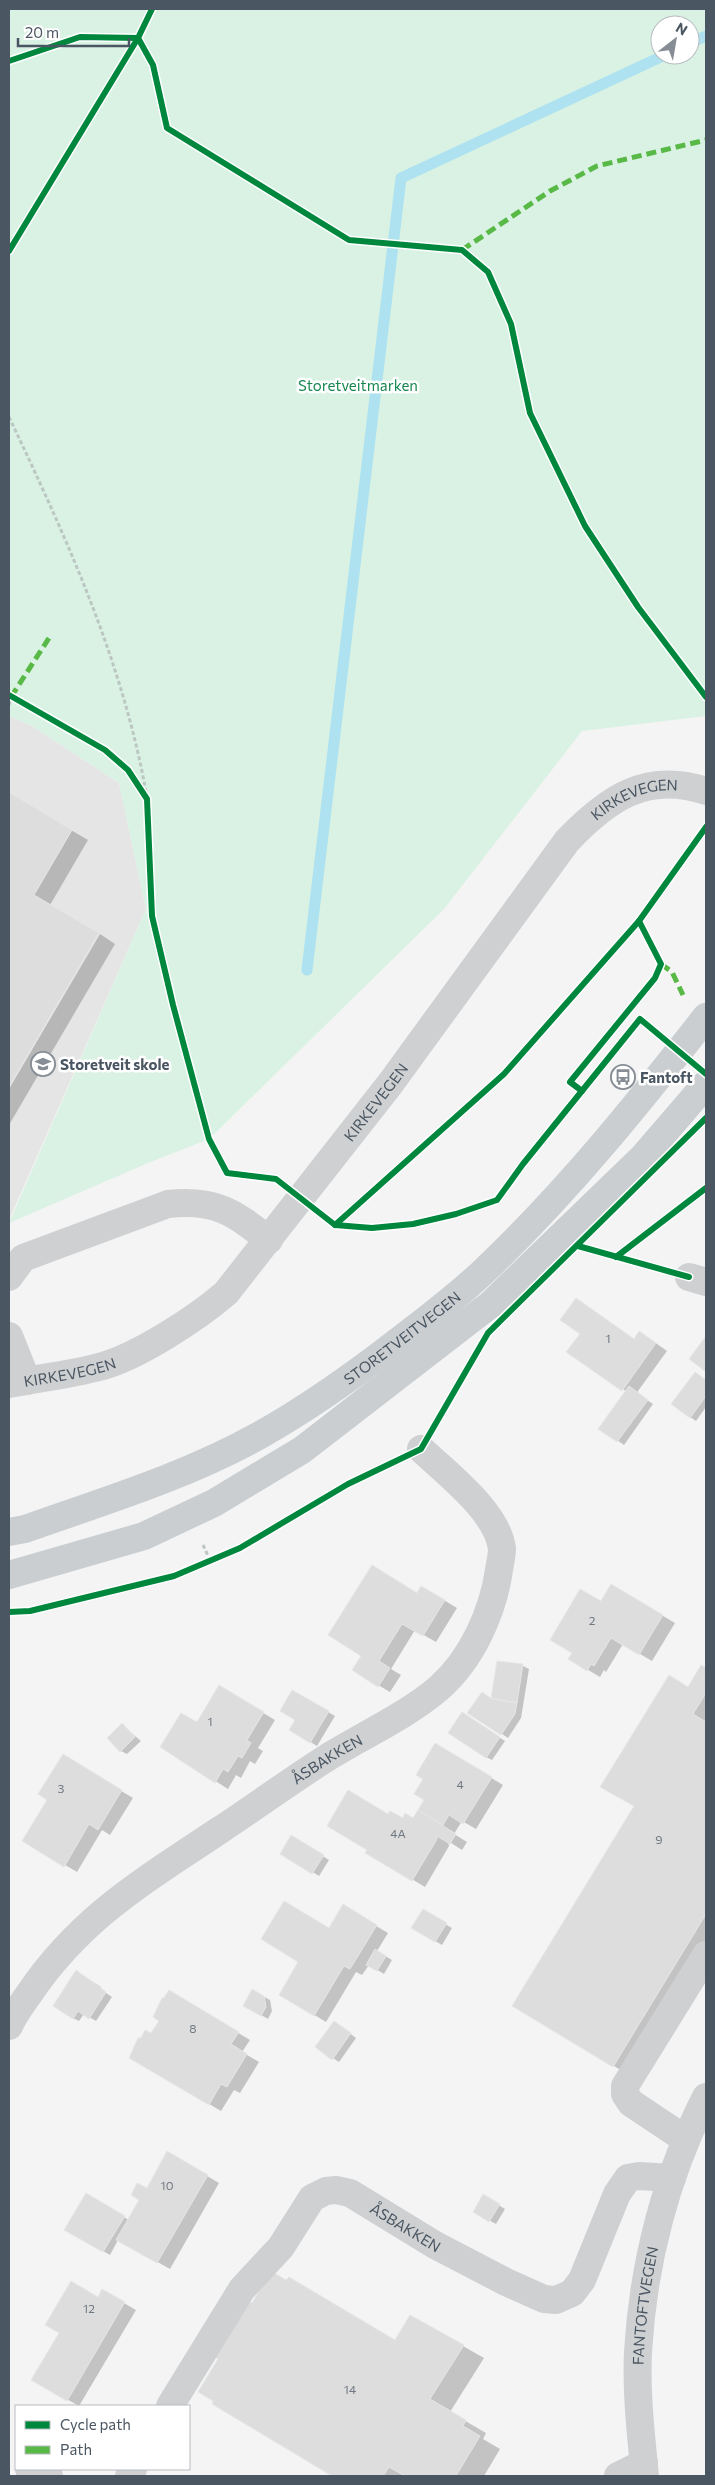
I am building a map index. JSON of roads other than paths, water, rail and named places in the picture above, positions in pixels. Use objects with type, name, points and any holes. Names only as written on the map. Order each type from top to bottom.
[{"type":"main road","name":"STORETVEITVEGEN","points":[[9,1532],[174,1476],[259,1436],[349,1379],[438,1311],[485,1271],[614,1134],[706,1017]]},
{"type":"main road","name":"STORETVEITVEGEN","points":[[9,1575],[144,1536],[214,1503],[302,1450],[491,1304],[644,1156],[706,1084]]},
{"type":"street","name":"KIRKEVEGEN","points":[[18,1382],[99,1367],[123,1359],[206,1310],[226,1293],[390,1084],[567,841],[588,819],[610,802],[637,788],[660,784],[688,785],[706,791]]},
{"type":"street","points":[[9,1277],[23,1258],[168,1204],[192,1202],[222,1208],[240,1218],[269,1240]]},
{"type":"street","points":[[9,1336],[18,1382]]},
{"type":"street","name":"ÅSBAKKEN","points":[[9,2026],[43,1974],[72,1938],[110,1904],[144,1879],[324,1760],[392,1720],[440,1688],[461,1662],[478,1637],[490,1614],[502,1549],[495,1526],[484,1511],[421,1448]]},
{"type":"street","points":[[685,2139],[631,2103],[625,2094],[626,2086],[706,1954]]},
{"type":"street","name":"FANTOFTVEGEN","points":[[644,2470],[638,2352],[644,2293],[657,2230],[672,2178],[685,2139],[706,2097]]},
{"type":"street","name":"ÅSBAKKEN","points":[[171,2405],[242,2289],[281,2247],[312,2198],[336,2190],[350,2193],[435,2245],[482,2270],[544,2300],[556,2300],[572,2293],[582,2280],[617,2194],[628,2178],[639,2176],[672,2178]]},
{"type":"street","points":[[32,2470],[49,2476]]},
{"type":"street","points":[[618,2476],[644,2470]]},
{"type":"waterway","points":[[700,39],[706,36]]},
{"type":"waterway","points":[[307,970],[401,178],[650,62]]},
{"type":"place","name":"Storetveit skole","points":[[43,1064]]},
{"type":"place","name":"Fantoft","points":[[623,1077]]},
{"type":"park label","name":"Storetveitmarken","points":[[358,385]]}]
